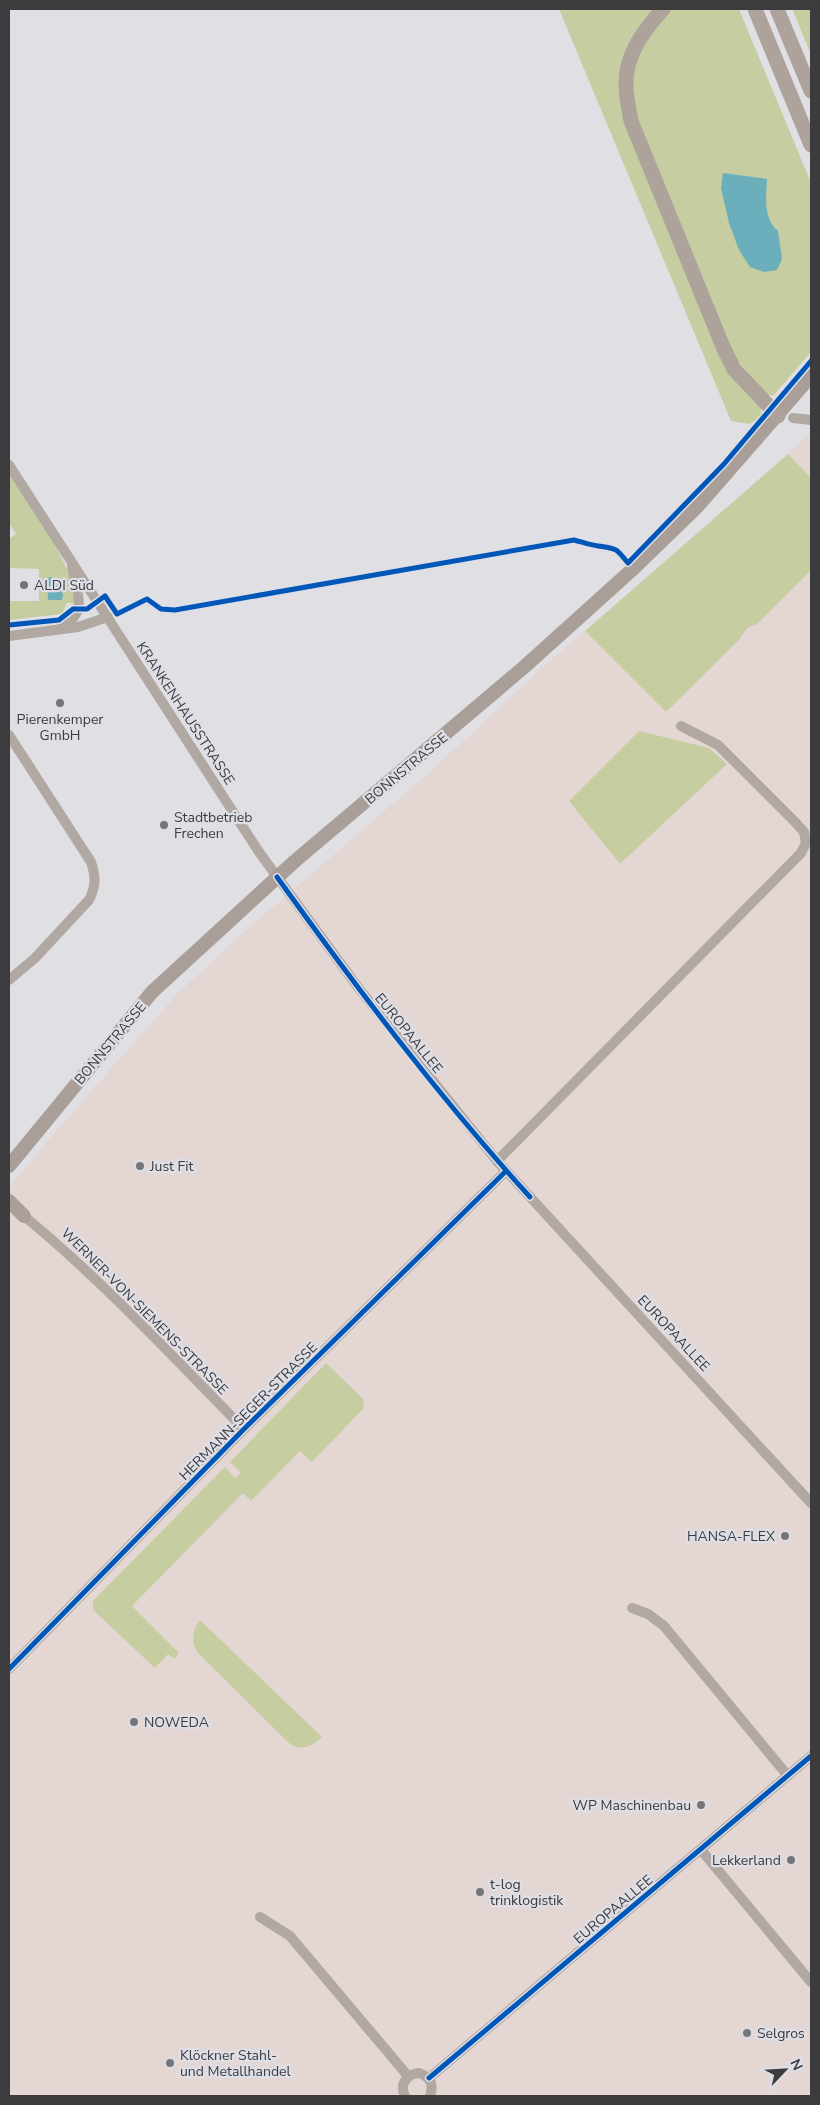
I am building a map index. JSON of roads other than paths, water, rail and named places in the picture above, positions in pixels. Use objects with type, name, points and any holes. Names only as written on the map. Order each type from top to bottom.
[{"type":"highway","points":[[663,9],[642,34],[631,54],[626,85],[631,120],[724,349],[734,369],[778,416]]},
{"type":"highway","points":[[755,9],[811,145]]},
{"type":"highway","points":[[777,9],[811,91]]},
{"type":"main road","name":"BONNSTRASSE","points":[[9,1166],[13,1157],[152,992],[277,878],[523,668],[628,574],[697,507],[811,376]]},
{"type":"main road","points":[[9,1201],[24,1216]]},
{"type":"main road","points":[[9,1212],[24,1216]]},
{"type":"street","points":[[793,418],[811,420]]},
{"type":"street","name":"KRANKENHAUSSTRASSE","points":[[9,465],[277,878]]},
{"type":"street","name":"KRANKENHAUSSTRASSE","points":[[55,630],[70,623],[78,610],[80,600],[72,562]]},
{"type":"street","points":[[9,636],[78,627],[108,617]]},
{"type":"street","points":[[497,1161],[801,853],[806,843],[804,832],[798,824],[718,745],[681,726]]},
{"type":"street","points":[[9,735],[91,862],[96,875],[95,889],[89,900],[35,958],[9,980]]},
{"type":"street","name":"EUROPAALLEE","points":[[277,878],[357,986],[506,1172],[811,1503]]},
{"type":"street","name":"HERMANN-SEGER-STRASSE","points":[[9,1669],[244,1429],[506,1172]]},
{"type":"street","name":"WERNER-VON-SIEMENS-STRASSE","points":[[24,1216],[56,1242],[244,1429]]},
{"type":"street","points":[[632,1608],[648,1614],[664,1626],[788,1776]]},
{"type":"street","name":"EUROPAALLEE","points":[[429,2078],[702,1851],[811,1756]]},
{"type":"street","points":[[702,1851],[811,1982]]},
{"type":"street","points":[[260,1917],[290,1936],[408,2076]]},
{"type":"street","points":[[405,2096],[402,2087],[408,2076],[419,2073],[429,2078],[432,2089],[430,2096]]},
{"type":"water","points":[[723,173],[767,179],[766,207],[773,226],[778,231],[782,259],[777,270],[764,272],[750,267],[739,250],[729,223],[721,188]]},
{"type":"water","points":[[51,577],[63,594],[62,600],[48,600],[47,578]]},
{"type":"place","name":"ALDI Süd","points":[[24,585]]},
{"type":"place","name":"Pierenkemper GmbH","points":[[60,703]]},
{"type":"place","name":"Stadtbetrieb Frechen","points":[[164,825]]},
{"type":"place","name":"Just Fit","points":[[140,1166]]},
{"type":"place","name":"HANSA-FLEX","points":[[785,1536]]},
{"type":"place","name":"NOWEDA","points":[[134,1722]]},
{"type":"place","name":"WP Maschinenbau","points":[[701,1805]]},
{"type":"place","name":"Lekkerland","points":[[791,1860]]},
{"type":"place","name":"t-log trinklogistik","points":[[480,1892]]},
{"type":"place","name":"Selgros","points":[[747,2033]]},
{"type":"place","name":"Klöckner Stahl- und Metallhandel","points":[[170,2063]]}]
